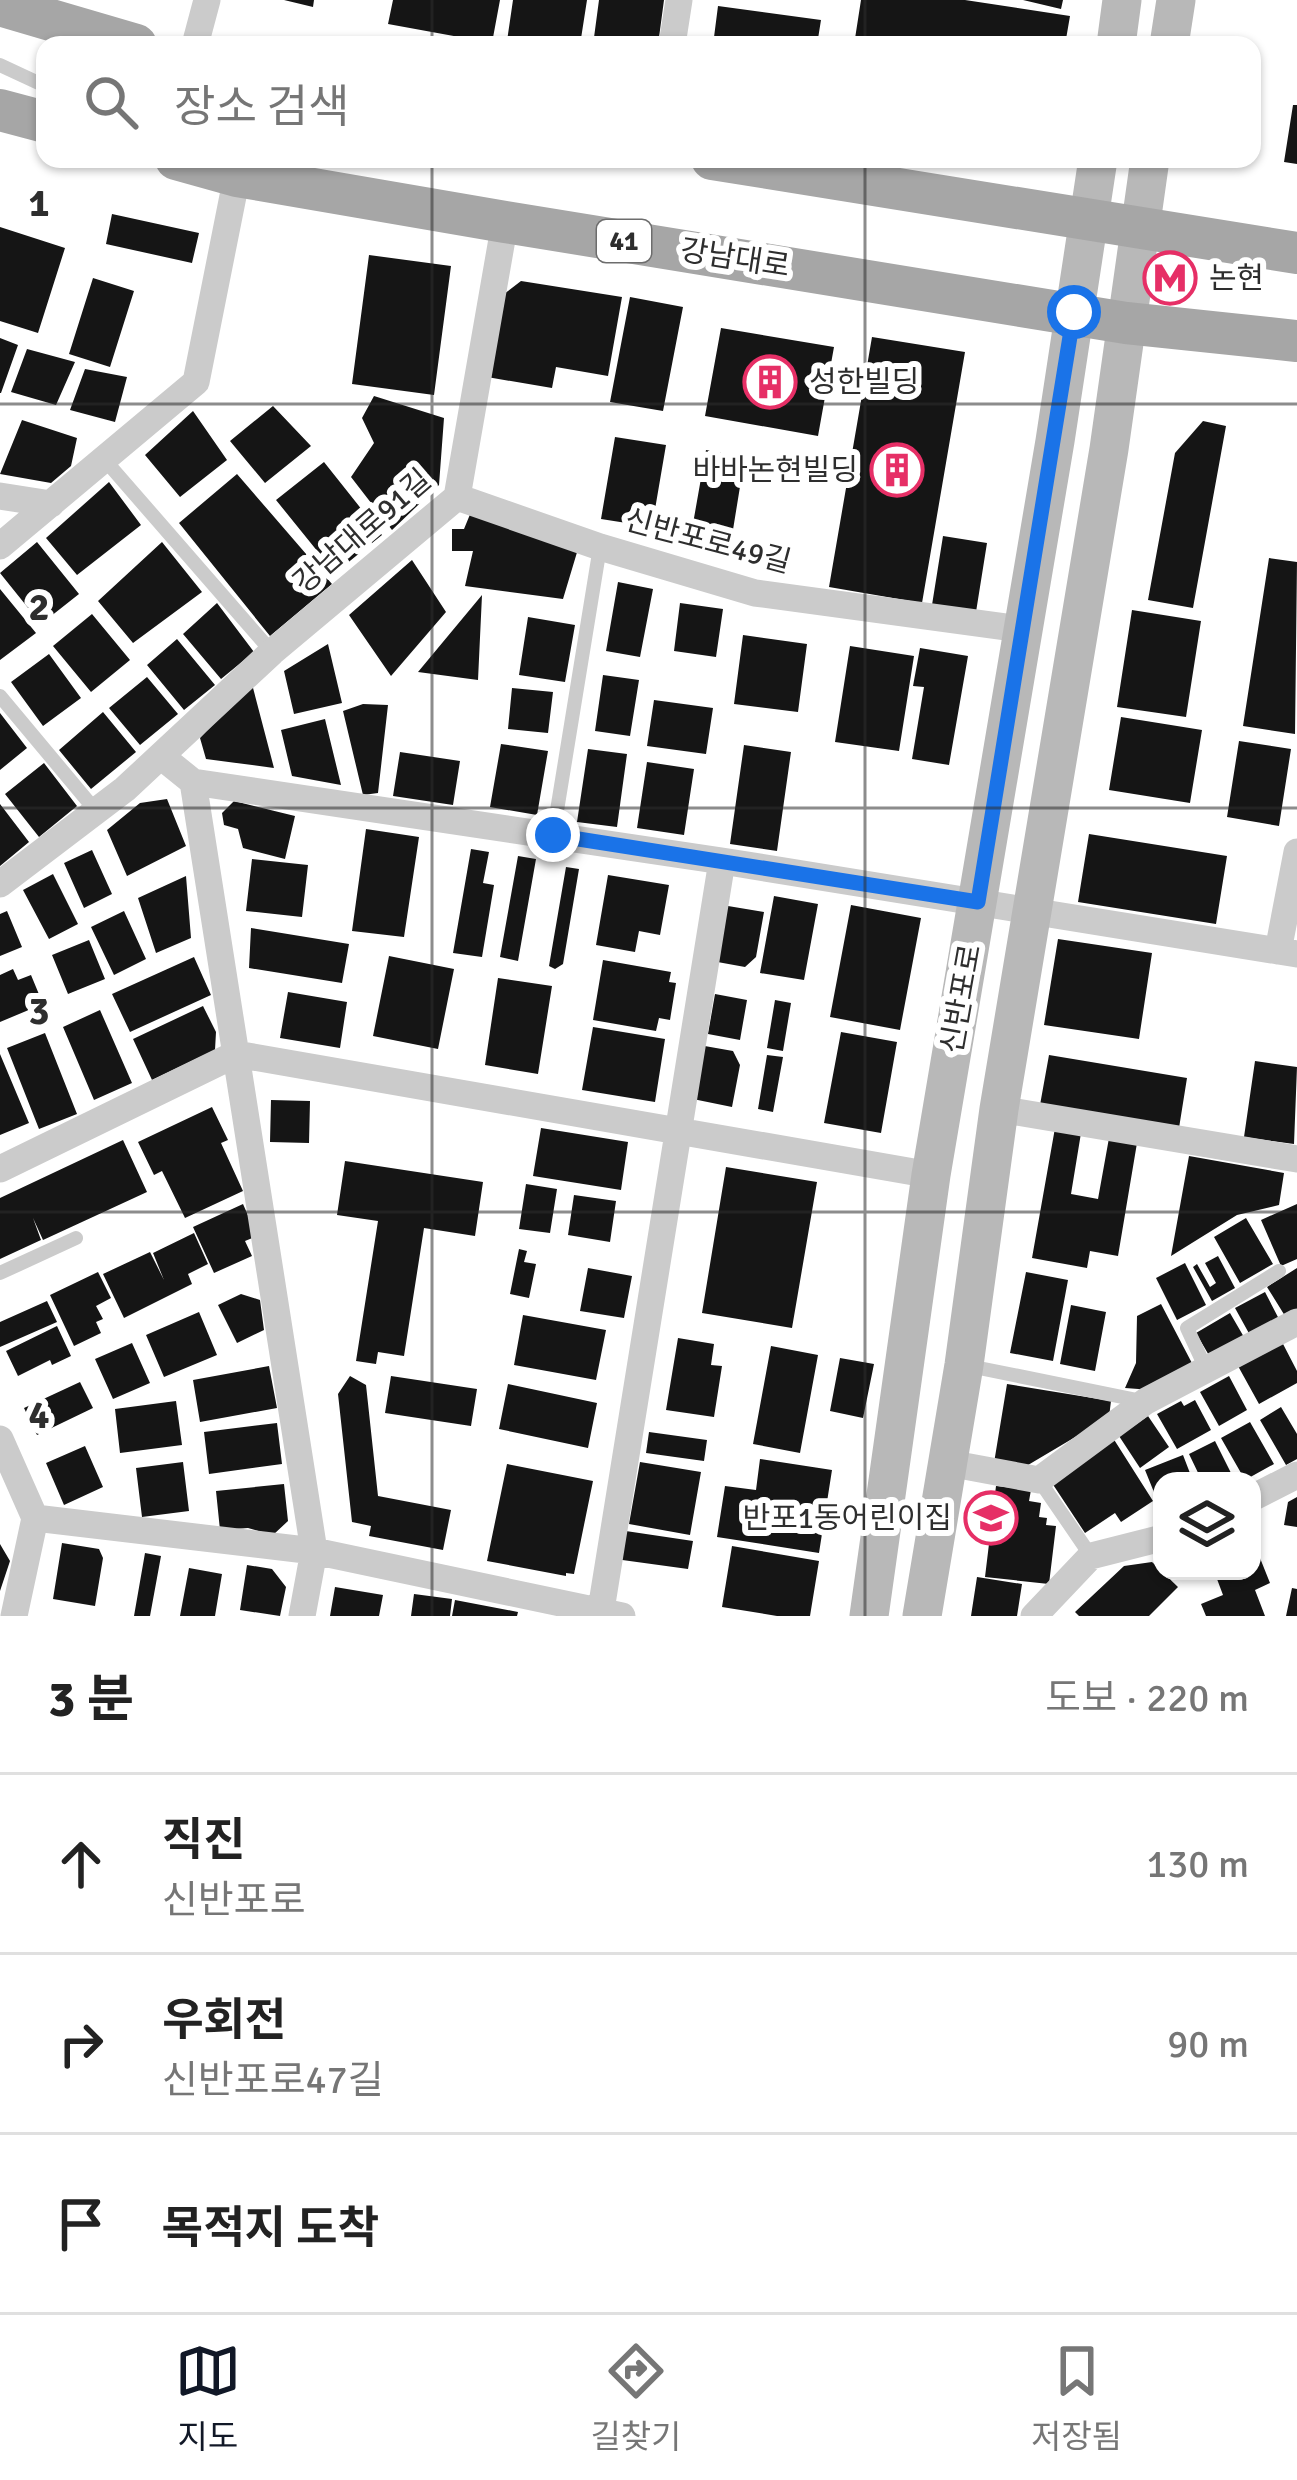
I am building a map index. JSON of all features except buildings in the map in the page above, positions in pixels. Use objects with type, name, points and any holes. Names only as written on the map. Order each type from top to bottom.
[{"type":"main road","points":[[1117,36],[1122,0]]},
{"type":"main road","points":[[1170,36],[1176,0]]},
{"type":"main road","points":[[0,5],[105,36]]},
{"type":"main road","name":"강남대로","points":[[208,168],[505,222],[1126,323],[1297,341]]},
{"type":"main road","points":[[767,168],[1297,253]]},
{"type":"main road","name":"신반포로","points":[[869,1616],[931,1175],[1097,168]]},
{"type":"main road","name":"신반포로","points":[[922,1616],[1149,168]]},
{"type":"street","points":[[197,36],[207,0]]},
{"type":"street","points":[[673,36],[679,0]]},
{"type":"street","points":[[0,546],[196,382],[237,176]]},
{"type":"street","name":"강남대로91길","points":[[0,884],[161,757],[272,652],[457,497],[505,222]]},
{"type":"street","points":[[0,496],[51,504]]},
{"type":"street","name":"신반포로49길","points":[[457,497],[600,547],[755,593],[1021,628]]},
{"type":"street","points":[[161,757],[193,782],[1288,953],[1297,853]]},
{"type":"street","points":[[193,782],[314,1551],[302,1616]]},
{"type":"street","points":[[35,1518],[314,1551],[608,1615],[722,861]]},
{"type":"street","points":[[0,1169],[236,1054],[931,1175]]},
{"type":"street","points":[[999,1109],[1297,1159]]},
{"type":"street","points":[[948,1462],[1039,1480],[1146,1401],[1297,1322]]},
{"type":"street","points":[[0,1439],[35,1518],[14,1616]]},
{"type":"street","points":[[1261,1493],[1297,1474]]},
{"type":"street","points":[[1034,1616],[1091,1556],[1153,1540]]},
{"type":"lane","points":[[0,64],[25,108]]},
{"type":"lane","points":[[104,459],[272,652]]},
{"type":"lane","points":[[553,835],[600,547]]},
{"type":"lane","points":[[0,696],[96,811]]},
{"type":"lane","points":[[0,1273],[76,1238]]},
{"type":"lane","points":[[1207,1371],[1187,1328],[1279,1271]]},
{"type":"lane","points":[[964,1365],[1146,1401]]},
{"type":"lane","points":[[1039,1480],[1091,1556]]},
{"type":"place","name":"논현","points":[[1170,278]]},
{"type":"place","name":"성한빌딩","points":[[770,382]]},
{"type":"place","name":"바바논현빌딩","points":[[897,470]]},
{"type":"place","name":"반포1동어린이집","points":[[991,1518]]},
{"type":"route","points":[[553,835],[978,902],[1074,312]]}]
